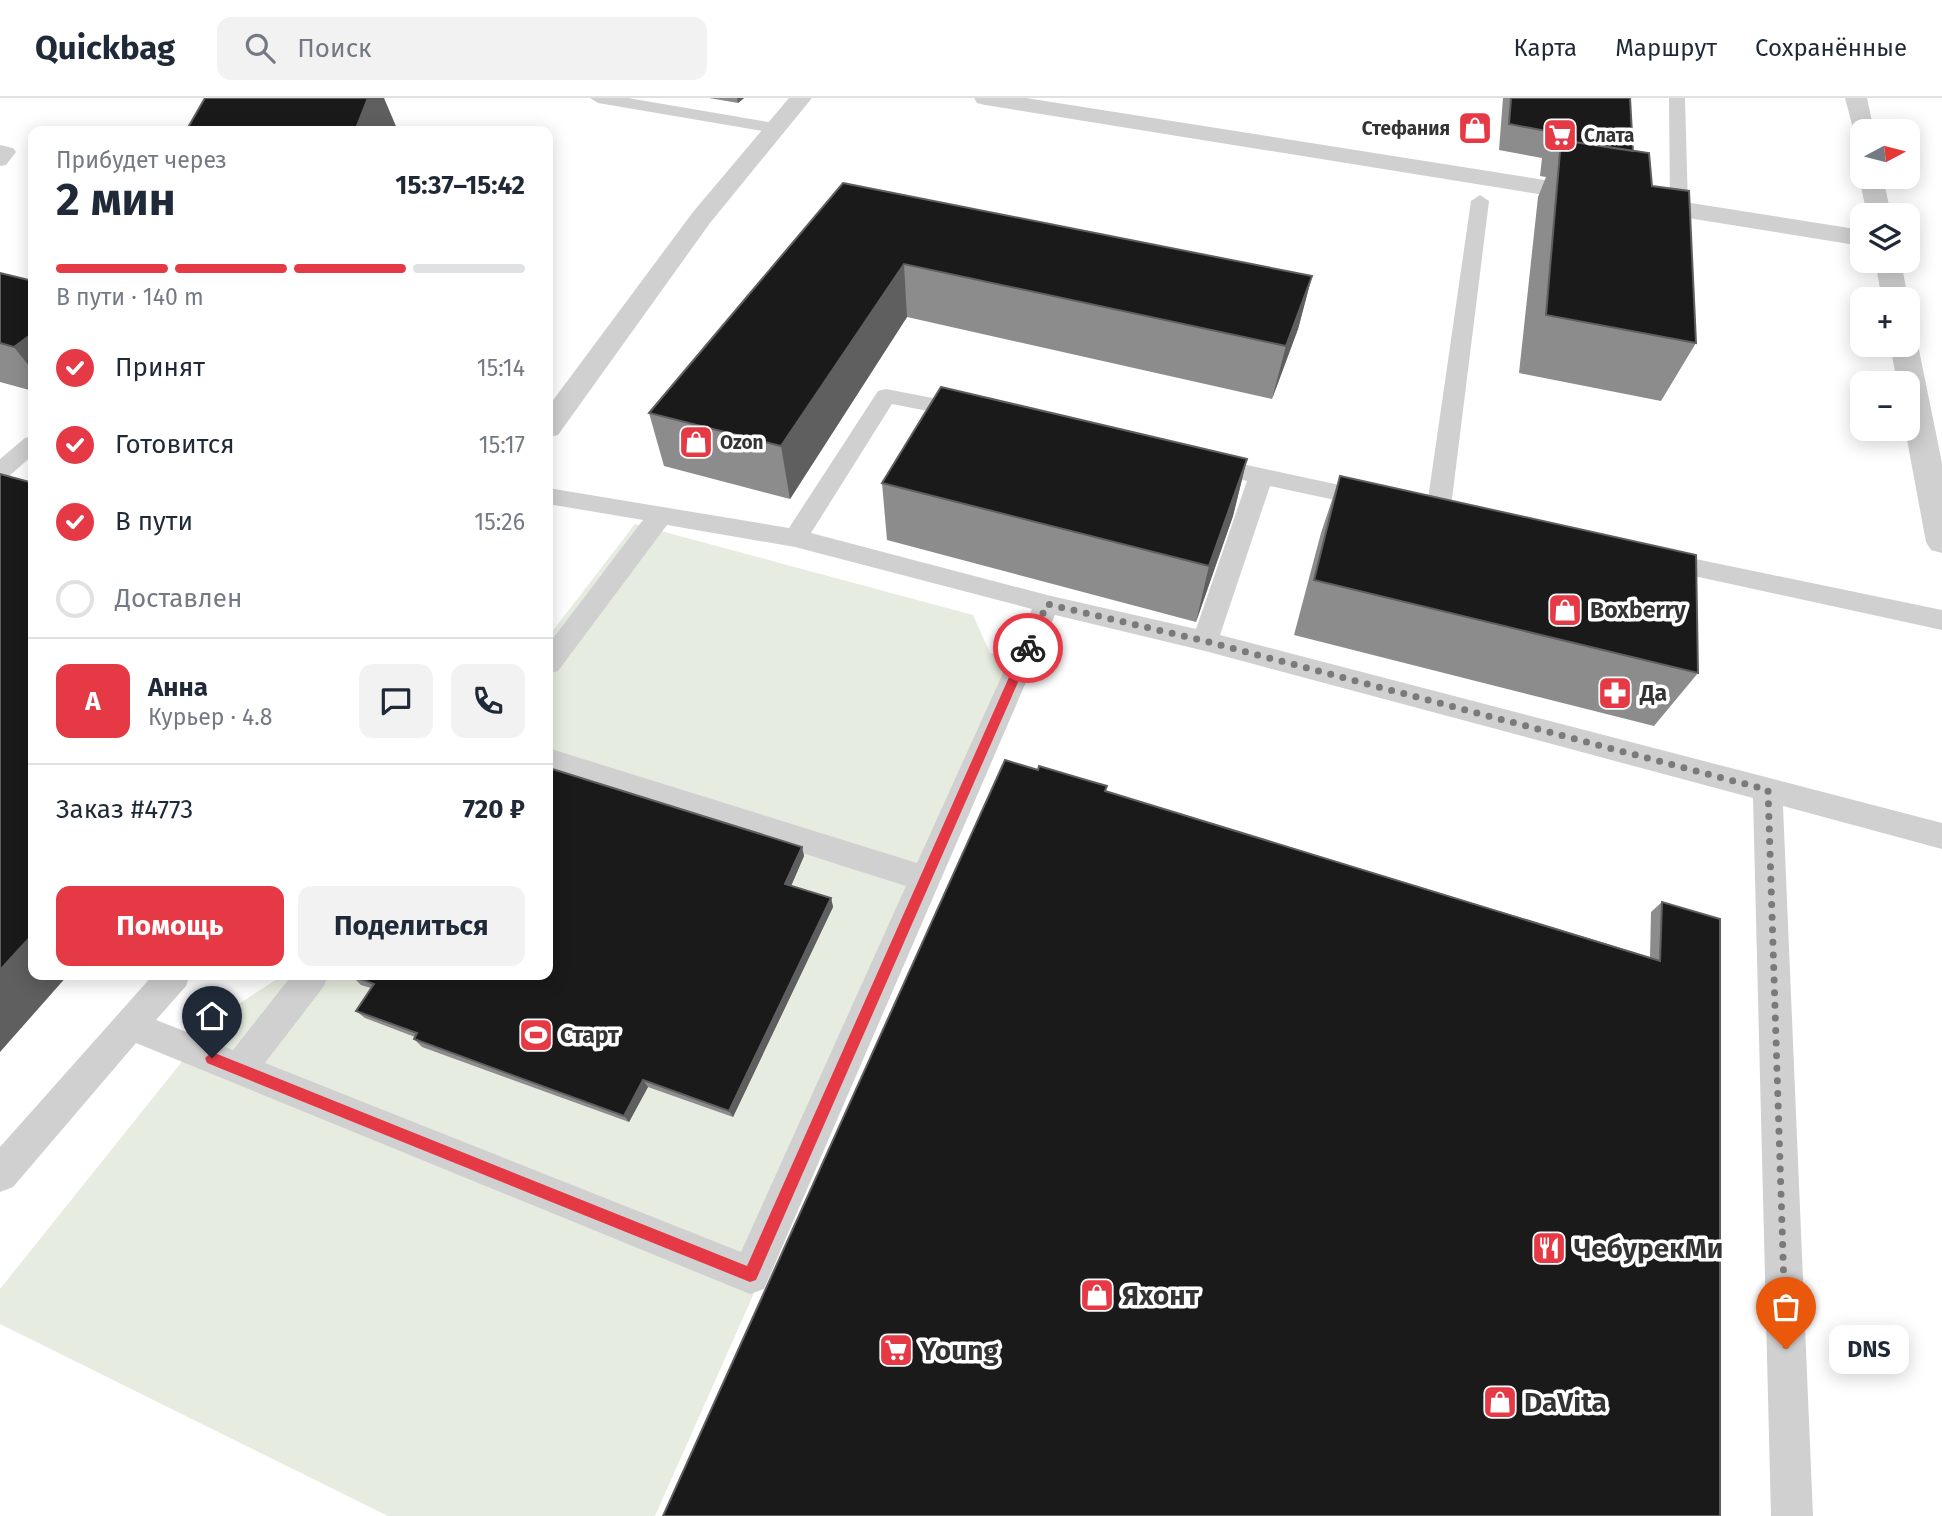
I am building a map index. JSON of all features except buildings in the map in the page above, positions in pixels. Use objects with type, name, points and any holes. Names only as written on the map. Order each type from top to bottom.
[{"type":"street","points":[[553,421],[670,260],[774,128],[801,98]]},
{"type":"street","points":[[985,98],[1850,236]]},
{"type":"street","points":[[1856,98],[1860,119]]},
{"type":"street","points":[[1906,357],[1942,542]]},
{"type":"lane","points":[[598,98],[774,128]]},
{"type":"lane","points":[[1672,99],[1679,208]]},
{"type":"lane","points":[[0,150],[7,152],[0,161]]},
{"type":"lane","points":[[1438,513],[1480,201]]},
{"type":"lane","points":[[795,538],[886,396],[993,418]]},
{"type":"lane","points":[[0,471],[28,447]]},
{"type":"lane","points":[[1180,459],[1478,522]]},
{"type":"lane","points":[[1205,641],[1261,476]]},
{"type":"lane","points":[[553,497],[795,538],[1047,604],[1205,641],[1942,836]]},
{"type":"lane","points":[[553,657],[660,516]]},
{"type":"lane","points":[[1640,556],[1942,620]]},
{"type":"lane","points":[[130,1026],[750,1275],[1047,604]]},
{"type":"lane","points":[[553,762],[925,879]]},
{"type":"lane","points":[[1768,790],[1792,1516]]},
{"type":"lane","points":[[0,1174],[170,980]]},
{"type":"lane","points":[[239,1070],[308,980]]},
{"type":"shaded area","name":"Старт","points":[[635,524],[973,615],[990,653],[1033,665],[655,1516],[388,1516],[0,1324],[0,1289],[216,1019],[275,980],[553,980],[553,631]]},
{"type":"way so far","points":[[1028,648],[1047,604],[1205,641],[1768,790],[1786,1349]]},
{"type":"place","name":"Стефания","points":[[1475,128]]},
{"type":"place","name":"Слата","points":[[1560,135]]},
{"type":"place","name":"Ozon","points":[[696,442]]},
{"type":"place","name":"Boxberry","points":[[1565,610]]},
{"type":"place","name":"Да","points":[[1615,693]]},
{"type":"place","name":"Старт","points":[[536,1035]]},
{"type":"place","name":"ЧебурекМи","points":[[1549,1248]]},
{"type":"place","name":"Яхонт","points":[[1097,1295]]},
{"type":"place","name":"DNS","points":[[1786,1349]]},
{"type":"place","name":"Young","points":[[896,1350]]},
{"type":"place","name":"DaVita","points":[[1500,1402]]},
{"type":"route","points":[[212,1058],[750,1275],[1028,648]]}]
